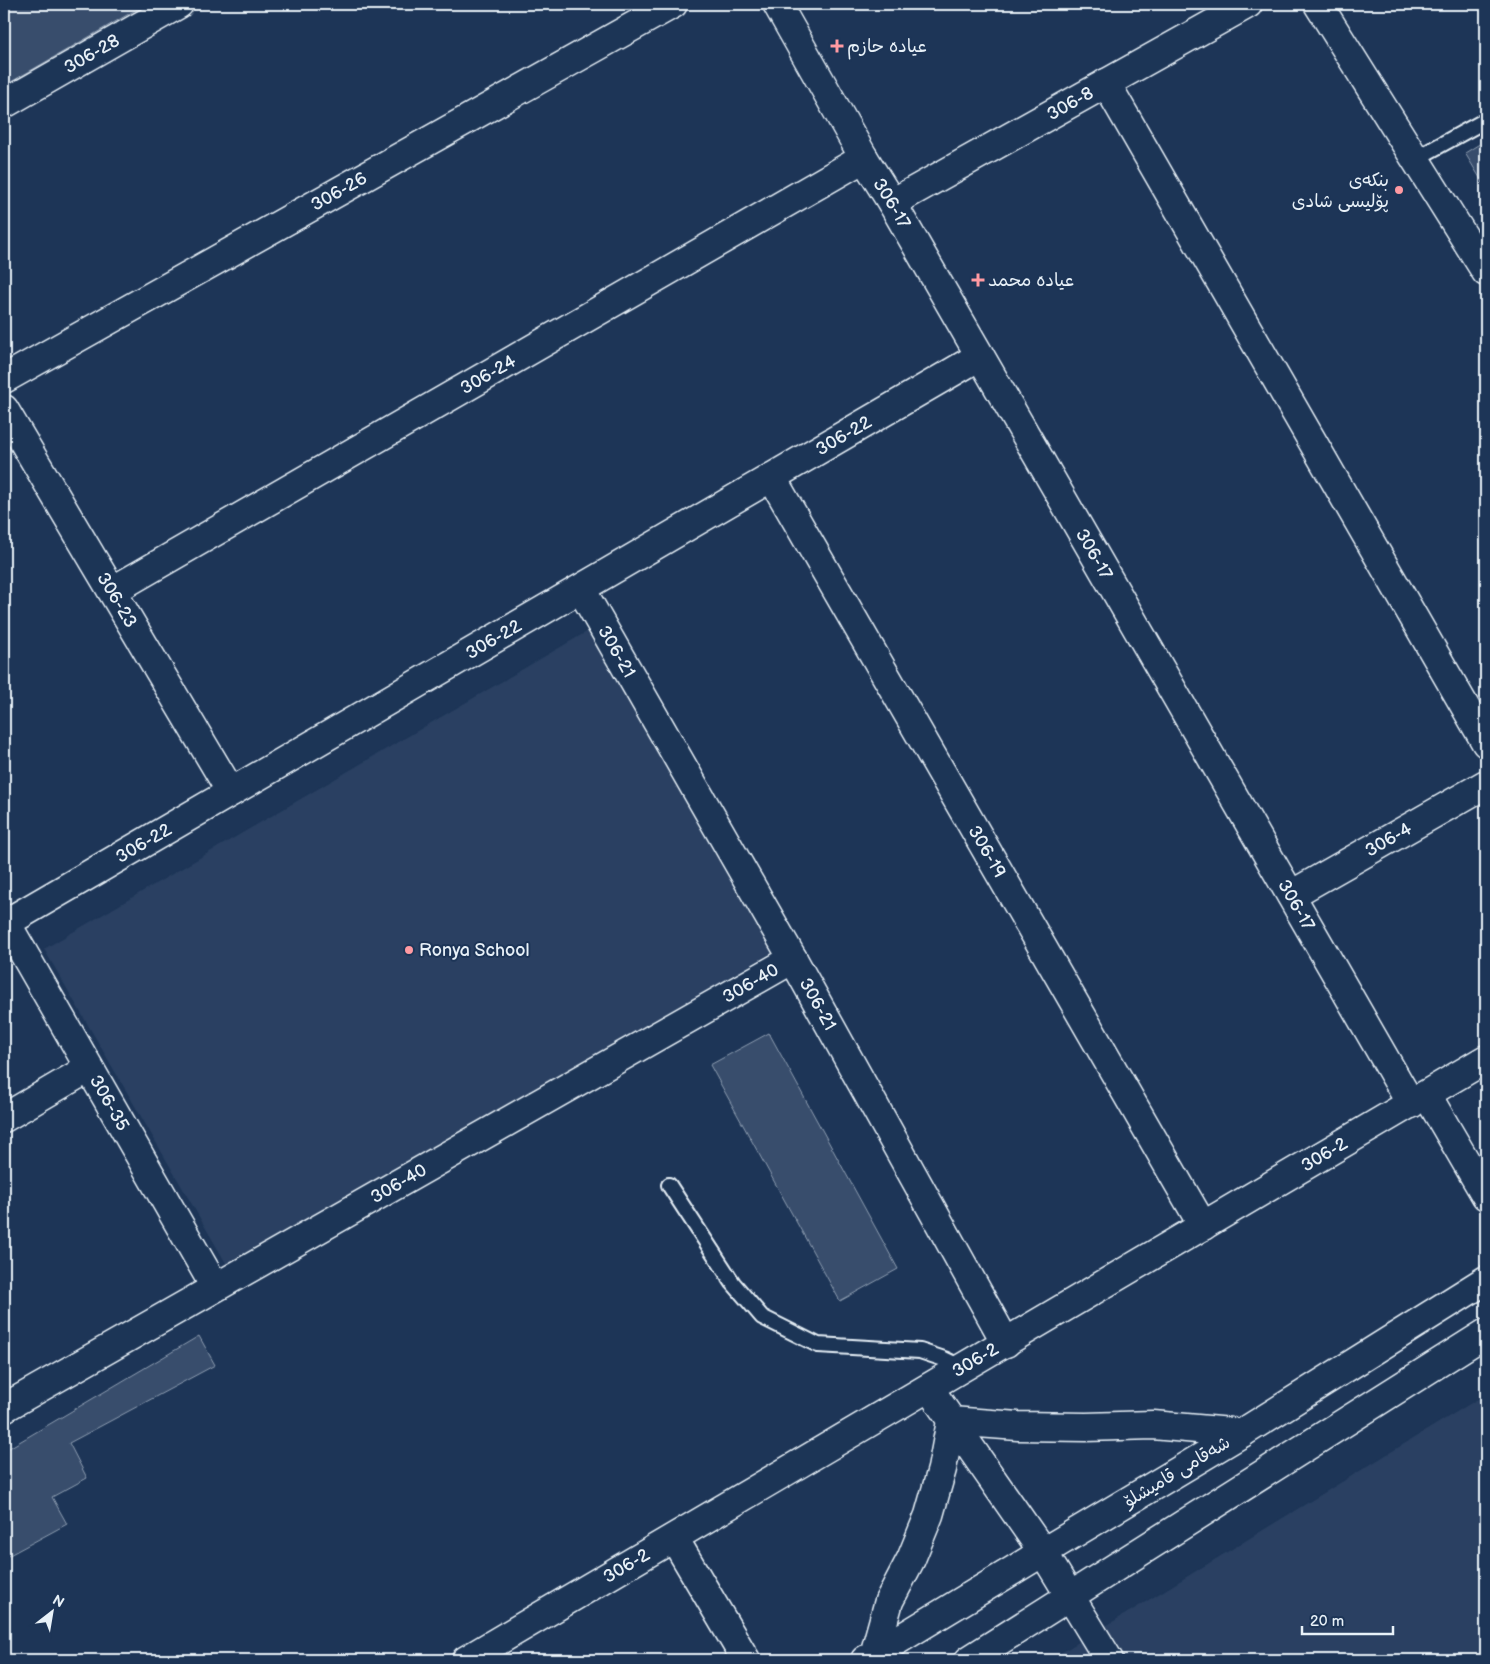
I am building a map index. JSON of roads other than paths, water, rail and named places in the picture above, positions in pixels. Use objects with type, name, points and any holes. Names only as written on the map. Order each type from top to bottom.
[{"type":"street","name":"306-28","points":[[4,104],[179,4]]},
{"type":"street","name":"306-26","points":[[4,379],[672,4]]},
{"type":"street","name":"306-17","points":[[777,4],[864,158],[892,203],[1291,895],[1419,1099],[1486,1196]]},
{"type":"street","name":"306-8","points":[[892,203],[1248,4]]},
{"type":"street","points":[[1318,4],[1486,272]]},
{"type":"street","points":[[1106,84],[1486,743]]},
{"type":"street","name":"306-24","points":[[112,591],[864,158]]},
{"type":"street","name":"306-22","points":[[5,921],[231,792],[980,356]]},
{"type":"street","name":"306-23","points":[[4,409],[231,792]]},
{"type":"street","name":"306-19","points":[[772,478],[1203,1226]]},
{"type":"street","name":"306-21","points":[[581,589],[793,959],[1006,1342]]},
{"type":"street","name":"306-4","points":[[1291,895],[1486,784]]},
{"type":"street","name":"306-35","points":[[5,921],[215,1287]]},
{"type":"street","name":"306-40","points":[[4,1408],[793,959]]},
{"type":"street","name":"306-2","points":[[466,1660],[1486,1060]]},
{"type":"street","points":[[4,1118],[89,1068]]},
{"type":"street","name":"شەقامی قامیشلۆ","points":[[870,1658],[1242,1433],[1486,1280]]},
{"type":"street","points":[[969,1660],[1486,1333]]},
{"type":"street","points":[[929,1388],[1043,1552],[1109,1660]]},
{"type":"street","points":[[951,1421],[1028,1426],[1154,1425],[1242,1433]]},
{"type":"street","points":[[870,1658],[889,1600],[911,1559],[929,1515],[942,1469],[951,1421]]},
{"type":"street","points":[[674,1538],[746,1660]]},
{"type":"lane","points":[[1416,159],[1486,120]]},
{"type":"lane","points":[[669,1185],[733,1283],[762,1317],[818,1345],[920,1351],[963,1368]]},
{"type":"place","name":"عياده حازم","points":[[837,46]]},
{"type":"place","name":"بنکەی پۆلیسی شادی","points":[[1399,190]]},
{"type":"place","name":"عياده محمد","points":[[978,280]]},
{"type":"place","name":"Ronya School","points":[[409,950]]}]
